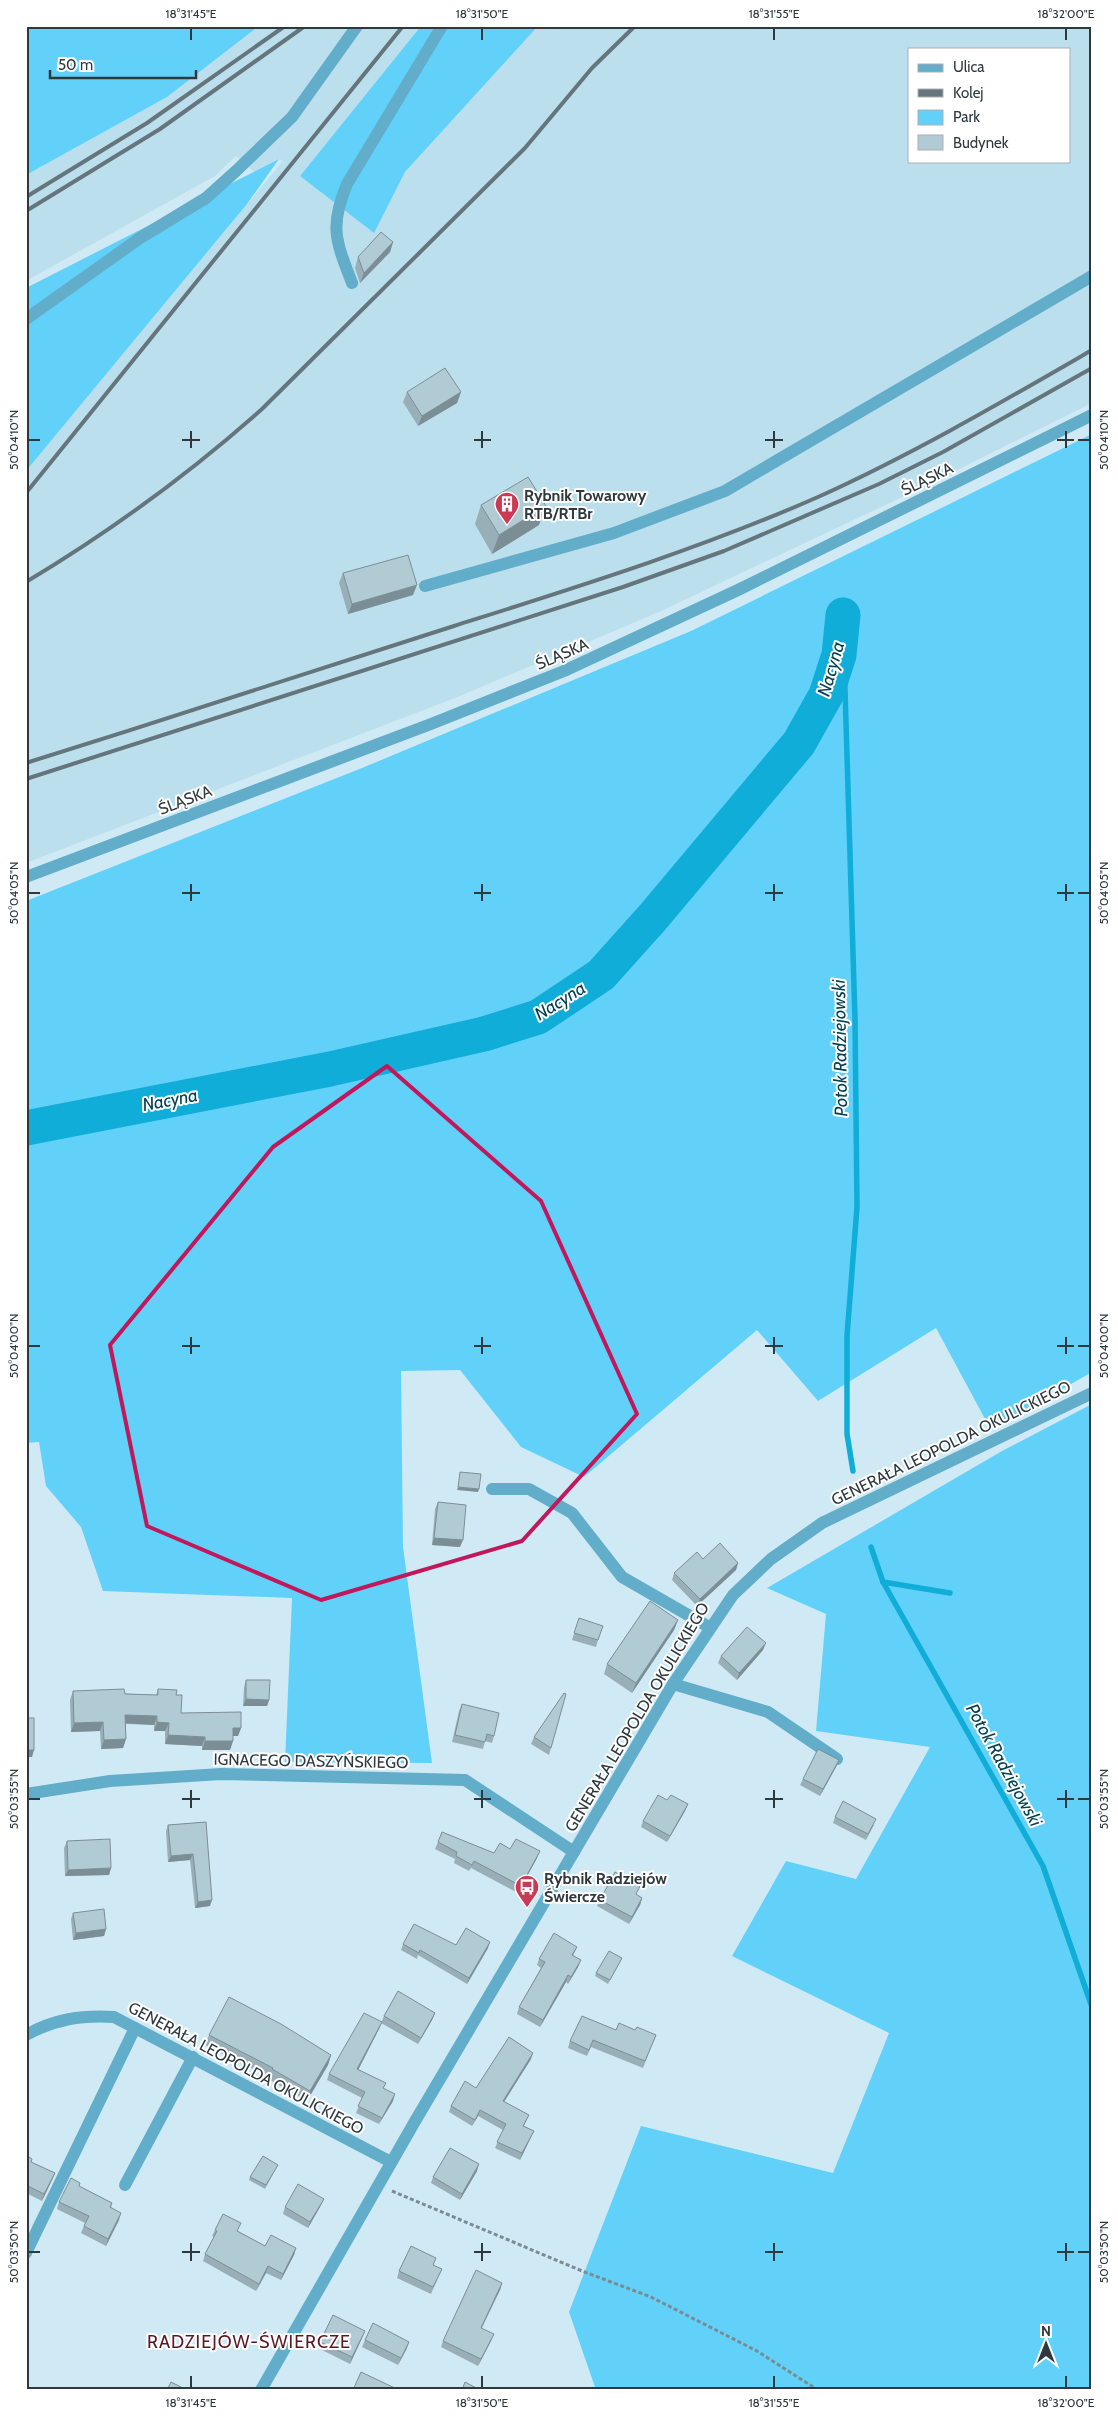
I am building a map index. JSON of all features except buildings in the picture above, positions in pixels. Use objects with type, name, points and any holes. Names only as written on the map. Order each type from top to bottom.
[{"type":"street","points":[[26,319],[140,238],[206,198],[292,117],[357,26]]},
{"type":"street","points":[[352,283],[336,235],[336,213],[341,198],[347,184],[442,26]]},
{"type":"street","points":[[425,586],[614,533],[725,491],[1092,276]]},
{"type":"street","name":"ŚLĄSKA","points":[[26,878],[457,714],[564,671],[738,590],[1092,415]]},
{"type":"street","name":"GENERAŁA LEOPOLDA OKULICKIEGO","points":[[261,2390],[391,2162],[673,1684],[709,1627],[733,1595],[783,1548],[815,1527],[1092,1393]]},
{"type":"street","points":[[492,1489],[529,1489],[572,1513],[622,1577],[709,1627]]},
{"type":"street","points":[[673,1684],[768,1712],[836,1759]]},
{"type":"street","name":"IGNACEGO DASZYŃSKIEGO","points":[[26,1794],[110,1781],[221,1774],[465,1780],[574,1852]]},
{"type":"street","name":"GENERAŁA LEOPOLDA OKULICKIEGO","points":[[26,2035],[42,2027],[86,2015],[114,2017],[391,2162]]},
{"type":"street","points":[[26,2253],[135,2028]]},
{"type":"street","points":[[125,2185],[193,2057]]},
{"type":"path","points":[[378,2185],[582,2271],[651,2297],[756,2351],[818,2390]]},
{"type":"highlighted area","points":[[387,1066],[541,1201],[637,1414],[522,1541],[321,1600],[147,1526],[110,1345],[273,1147]]},
{"type":"shaded area","points":[[259,26],[421,26],[300,176],[374,232],[405,172],[538,26],[1092,26],[1092,403],[915,491],[659,612],[455,698],[26,863],[26,471],[282,162],[287,165],[279,159],[254,172],[236,156],[215,176],[26,281],[26,175],[167,97]]},
{"type":"green space","points":[[26,26],[259,26],[167,97],[26,175]]},
{"type":"green space","points":[[421,26],[538,26],[405,172],[374,233],[300,176]]},
{"type":"green space","points":[[279,159],[247,204],[26,471],[26,288]]},
{"type":"green space","points":[[1092,434],[1092,1372],[991,1430],[936,1328],[818,1401],[757,1330],[584,1477],[521,1447],[460,1370],[401,1371],[403,1547],[432,1763],[285,1762],[292,1598],[103,1591],[81,1527],[46,1486],[39,1442],[26,1443],[26,901],[362,768],[691,631]]},
{"type":"green space","points":[[1092,1404],[1092,2390],[596,2390],[569,2312],[641,2126],[833,2173],[889,2033],[732,1956],[786,1861],[856,1879],[930,1747],[816,1731],[826,1614],[767,1588],[1002,1451]]},
{"type":"waterway","name":"Nacyna","points":[[26,1128],[330,1069],[484,1034],[538,1017],[601,975],[653,917],[799,743],[826,695],[839,655],[843,615]]},
{"type":"waterway","name":"Potok Radziejowski","points":[[843,624],[855,1019],[857,1207],[847,1336],[847,1434],[853,1471]]},
{"type":"waterway","name":"Potok Radziejowski","points":[[871,1547],[883,1582],[1043,1866],[1092,2007]]},
{"type":"waterway","points":[[883,1582],[950,1593]]},
{"type":"railway","points":[[26,197],[147,123],[285,26]]},
{"type":"railway","points":[[26,211],[160,129],[305,26]]},
{"type":"railway","points":[[26,493],[403,26]]},
{"type":"railway","points":[[26,582],[58,563],[148,501],[178,479],[262,409],[525,148],[592,68],[635,26]]},
{"type":"railway","points":[[26,763],[592,582],[729,534],[818,497],[888,463],[957,427],[1092,350]]},
{"type":"railway","points":[[26,779],[623,587],[724,551],[879,484],[943,452],[1092,368]]},
{"type":"place","name":"Rybnik Towarowy RTB/RTBr","points":[[507,525]]},
{"type":"place","name":"Rybnik Radziejów Świercze","points":[[527,1908]]},
{"type":"district","name":"RADZIEJÓW-ŚWIERCZE","points":[[249,2342]]}]
